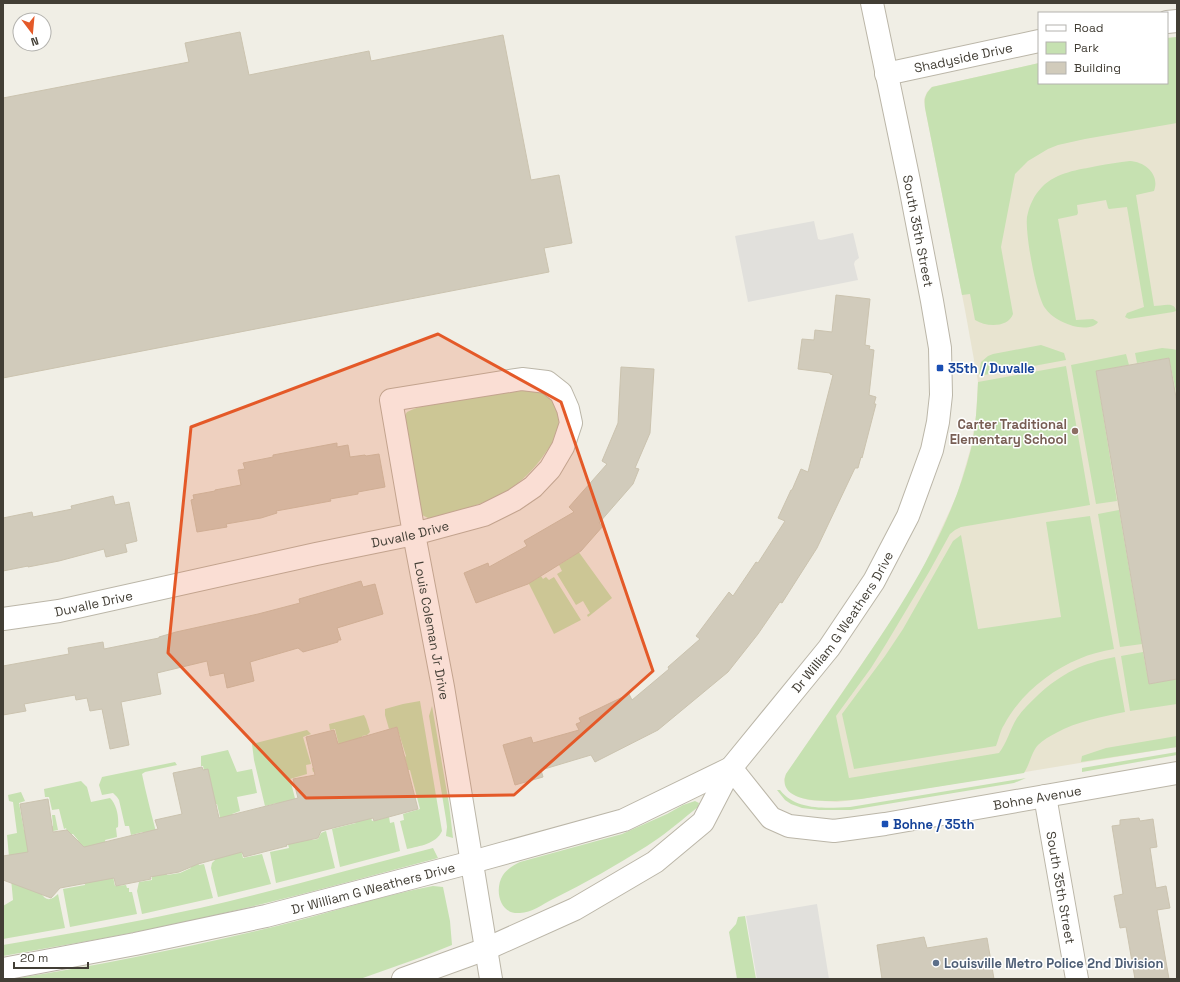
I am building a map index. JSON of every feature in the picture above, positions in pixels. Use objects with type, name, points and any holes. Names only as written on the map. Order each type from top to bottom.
[{"type":"street","name":"South 35th Street","points":[[872,3],[910,187],[940,348],[941,395],[938,422],[929,459]]},
{"type":"street","name":"Shadyside Drive","points":[[886,74],[1038,41]]},
{"type":"street","name":"Duvalle Drive","points":[[3,620],[59,611],[316,554],[414,534],[484,514],[514,500],[533,487],[550,469],[563,447],[571,423],[568,409],[561,393],[547,382],[522,379],[391,400]]},
{"type":"street","name":"Louis Coleman Jr Drive","points":[[391,400],[443,688],[486,949]]},
{"type":"street","name":"Dr William G Weathers Drive","points":[[403,979],[486,949],[575,909],[655,862],[703,822],[731,768],[829,648],[874,581],[908,516],[929,459]]},
{"type":"street","name":"Dr William G Weathers Drive","points":[[3,970],[266,916],[624,820],[731,768]]},
{"type":"street","name":"Bohne Avenue","points":[[731,768],[771,818],[789,826],[834,831],[885,824],[1177,773]]},
{"type":"street","name":"South 35th Street","points":[[1045,796],[1077,979]]},
{"type":"street","points":[[486,949],[491,979]]},
{"type":"highlighted area","points":[[438,334],[561,402],[653,671],[514,795],[306,798],[168,653],[191,427]]},
{"type":"shaded area","name":"Carter Traditional Elementary School","points":[[1177,37],[1177,747],[861,799],[837,802],[808,800],[796,796],[789,791],[785,785],[784,779],[786,774],[888,626],[923,568],[957,495],[971,447],[976,415],[978,382],[925,108],[924,99],[927,92],[932,87],[1038,63],[1038,84],[1168,84],[1168,38]]},
{"type":"shaded area","points":[[814,221],[818,239],[821,240],[853,233],[859,258],[854,264],[858,280],[748,302],[735,236]]},
{"type":"shaded area","points":[[817,904],[829,979],[757,979],[746,916]]},
{"type":"green space","points":[[1177,37],[1177,123],[1058,145],[1028,161],[1015,174],[1001,247],[1013,314],[1006,322],[996,325],[985,324],[975,320],[970,294],[962,295],[925,108],[926,94],[932,87],[1038,63],[1038,84],[1168,84],[1168,38]]},
{"type":"green space","points":[[1130,161],[1141,164],[1150,170],[1155,180],[1154,191],[1136,195],[1154,306],[1171,305],[1176,311],[1129,319],[1125,317],[1127,313],[1144,307],[1127,207],[1109,209],[1106,200],[1077,205],[1077,215],[1058,219],[1076,320],[1093,319],[1098,322],[1090,327],[1073,326],[1054,317],[1045,308],[1038,291],[1029,249],[1027,217],[1029,209],[1039,190],[1054,178],[1075,170]]},
{"type":"green space","points":[[1041,345],[1064,353],[1066,360],[984,375],[979,374],[981,362],[988,356]]},
{"type":"green space","points":[[1162,348],[1177,350],[1177,396],[1169,358],[1137,363],[1135,353]]},
{"type":"green space","points":[[1126,354],[1129,365],[1096,371],[1117,501],[1096,504],[1071,365]]},
{"type":"green space","points":[[1066,366],[1090,505],[961,527],[950,534],[929,572],[871,668],[836,716],[849,778],[999,753],[1017,718],[1038,695],[1064,675],[1103,659],[1115,657],[1125,712],[1081,722],[1049,737],[1040,743],[1036,748],[1024,773],[852,800],[813,800],[790,793],[785,785],[786,774],[853,677],[906,596],[951,510],[962,480],[973,441],[978,382]]},
{"type":"green space","points":[[529,390],[538,391],[553,401],[557,409],[559,421],[553,442],[534,467],[509,489],[480,504],[430,519],[422,515],[404,417],[407,412],[423,406],[449,401]]},
{"type":"green space","points":[[1119,510],[1142,644],[1120,647],[1098,514]]},
{"type":"green space","points":[[1090,516],[1114,649],[1092,654],[1068,664],[1057,670],[1036,686],[1026,695],[1010,714],[1001,730],[996,746],[854,769],[842,714],[903,629],[953,541],[961,535],[978,629],[1061,617],[1046,522]]},
{"type":"green space","points":[[578,551],[612,598],[588,617],[587,615],[590,613],[583,601],[576,605],[557,574],[562,571],[559,565]]},
{"type":"green space","points":[[541,576],[543,579],[546,577],[549,580],[554,577],[581,620],[554,634],[528,582]]},
{"type":"green space","points":[[1143,652],[1149,684],[1177,679],[1177,704],[1130,711],[1121,656]]},
{"type":"green space","points":[[420,701],[442,831],[432,842],[407,849],[400,821],[404,820],[403,814],[420,809],[397,727],[389,729],[385,709]]},
{"type":"green space","points":[[432,706],[449,804],[453,838],[446,836],[446,819],[429,716]]},
{"type":"green space","points":[[364,715],[370,732],[367,735],[362,736],[368,765],[367,803],[372,821],[389,817],[390,823],[394,822],[400,851],[340,867],[332,829],[356,823],[345,778],[326,768],[313,772],[312,768],[342,758],[335,729],[330,730],[329,724]]},
{"type":"green space","points":[[307,730],[311,734],[303,737],[311,764],[306,765],[307,774],[290,779],[305,837],[311,840],[318,839],[321,833],[326,831],[335,868],[276,883],[270,852],[289,848],[277,803],[265,806],[254,760],[252,744]]},
{"type":"green space","points":[[1177,736],[1177,747],[1081,762],[1082,756],[1106,748]]},
{"type":"green space","points":[[228,750],[237,772],[252,769],[257,793],[237,797],[240,811],[232,814],[243,858],[262,854],[271,884],[218,897],[211,868],[212,863],[215,860],[215,856],[228,852],[217,804],[204,807],[210,795],[203,766],[201,766],[201,756]]},
{"type":"green space","points":[[1177,752],[1177,755],[1082,772],[1082,768]]},
{"type":"green space","points":[[175,762],[177,765],[142,774],[167,875],[180,873],[191,868],[190,862],[197,859],[199,865],[204,864],[213,898],[142,914],[137,891],[139,882],[152,880],[152,873],[143,832],[131,835],[129,826],[125,826],[119,800],[113,793],[102,795],[99,785],[102,777]]},
{"type":"green space","points":[[1026,778],[1014,783],[851,810],[819,810],[802,808],[785,800],[777,790],[780,790],[794,802],[803,805],[832,808],[850,807]]},
{"type":"green space","points":[[81,781],[87,787],[91,802],[110,798],[116,808],[118,819],[118,827],[116,828],[117,837],[105,840],[115,886],[126,885],[127,888],[129,888],[129,892],[132,892],[137,914],[70,927],[63,889],[85,885],[78,840],[73,834],[68,835],[66,828],[64,829],[59,809],[52,810],[49,797],[45,797],[44,789]]},
{"type":"green space","points":[[21,792],[25,801],[19,803],[24,830],[53,826],[52,815],[55,815],[58,830],[31,835],[41,893],[47,899],[54,898],[58,894],[65,928],[3,939],[3,906],[13,900],[7,835],[17,833],[13,802],[9,801],[8,795]]},
{"type":"green space","points":[[695,801],[699,803],[698,807],[665,834],[613,867],[528,912],[513,913],[503,906],[499,894],[500,881],[506,871],[518,863],[622,834],[667,814],[683,805]]},
{"type":"green space","points":[[433,848],[438,858],[292,897],[153,929],[3,956],[3,945],[102,928],[200,908]]},
{"type":"green space","points":[[433,886],[443,887],[450,921],[452,945],[360,979],[12,979],[112,962],[211,941],[277,926]]},
{"type":"green space","points":[[745,916],[756,979],[737,979],[729,932],[736,924],[738,917]]},
{"type":"building","points":[[240,32],[249,75],[369,51],[371,61],[503,35],[531,180],[559,175],[572,243],[544,248],[549,272],[3,378],[3,98],[189,62],[185,43]]},
{"type":"building","points":[[836,295],[870,299],[865,345],[870,346],[869,349],[874,350],[869,395],[876,397],[874,404],[876,404],[858,468],[855,468],[817,548],[782,603],[780,602],[758,634],[728,672],[658,730],[595,762],[591,755],[541,770],[543,777],[515,785],[503,745],[531,737],[533,743],[579,730],[576,724],[581,722],[579,718],[629,694],[632,700],[669,669],[668,667],[700,639],[696,636],[729,592],[733,596],[756,562],[758,563],[785,521],[778,518],[801,469],[808,472],[833,375],[830,373],[798,369],[802,339],[814,340],[815,330],[832,332]]},
{"type":"building","points":[[1169,358],[1177,403],[1177,679],[1149,684],[1096,371]]},
{"type":"building","points":[[621,367],[654,369],[650,433],[635,468],[639,469],[633,484],[599,523],[603,526],[581,551],[528,584],[476,603],[464,573],[488,563],[489,567],[527,546],[524,541],[574,512],[569,507],[607,464],[602,461],[618,423]]},
{"type":"building","points":[[337,443],[337,447],[348,445],[350,457],[379,454],[385,487],[330,499],[331,501],[276,511],[277,513],[261,518],[226,524],[227,527],[197,532],[191,500],[194,499],[193,495],[241,485],[238,470],[245,469],[243,463],[273,457],[273,455]]},
{"type":"building","points":[[113,496],[115,505],[129,502],[137,541],[125,544],[127,552],[106,557],[104,549],[59,561],[3,571],[3,518],[32,512],[33,517],[72,509],[71,506]]},
{"type":"building","points":[[361,581],[363,587],[375,584],[383,614],[337,628],[341,640],[338,640],[338,642],[303,652],[298,648],[250,662],[254,681],[227,688],[224,673],[210,676],[207,661],[157,673],[161,694],[121,702],[129,745],[110,749],[102,709],[90,711],[87,698],[76,700],[75,695],[24,704],[26,711],[3,715],[3,666],[69,654],[68,648],[103,642],[104,649],[159,638],[176,632],[300,603],[299,599]]},
{"type":"building","points":[[397,727],[418,809],[374,821],[373,818],[321,831],[318,838],[244,857],[242,852],[198,864],[179,872],[150,877],[151,879],[116,886],[114,878],[60,888],[51,898],[3,880],[3,856],[28,852],[20,804],[48,799],[53,832],[67,830],[84,847],[158,829],[155,820],[182,814],[173,773],[202,767],[203,770],[208,769],[219,818],[298,798],[293,779],[315,775],[306,737],[334,730],[338,744]]},
{"type":"building","points":[[1139,818],[1140,821],[1153,819],[1157,847],[1150,848],[1156,888],[1166,886],[1170,908],[1157,910],[1169,979],[1135,979],[1126,927],[1120,928],[1114,896],[1123,894],[1112,826],[1120,825],[1120,820]]},
{"type":"building","name":"Louisville Metro Police 2nd Division","points":[[924,937],[927,948],[987,938],[994,979],[882,979],[877,945]]},
{"type":"place","name":"35th / Duvalle","points":[[940,368]]},
{"type":"place","name":"Carter Traditional Elementary School","points":[[1075,431]]},
{"type":"place","name":"Bohne / 35th","points":[[885,824]]},
{"type":"place","name":"Louisville Metro Police 2nd Division","points":[[936,963]]}]
